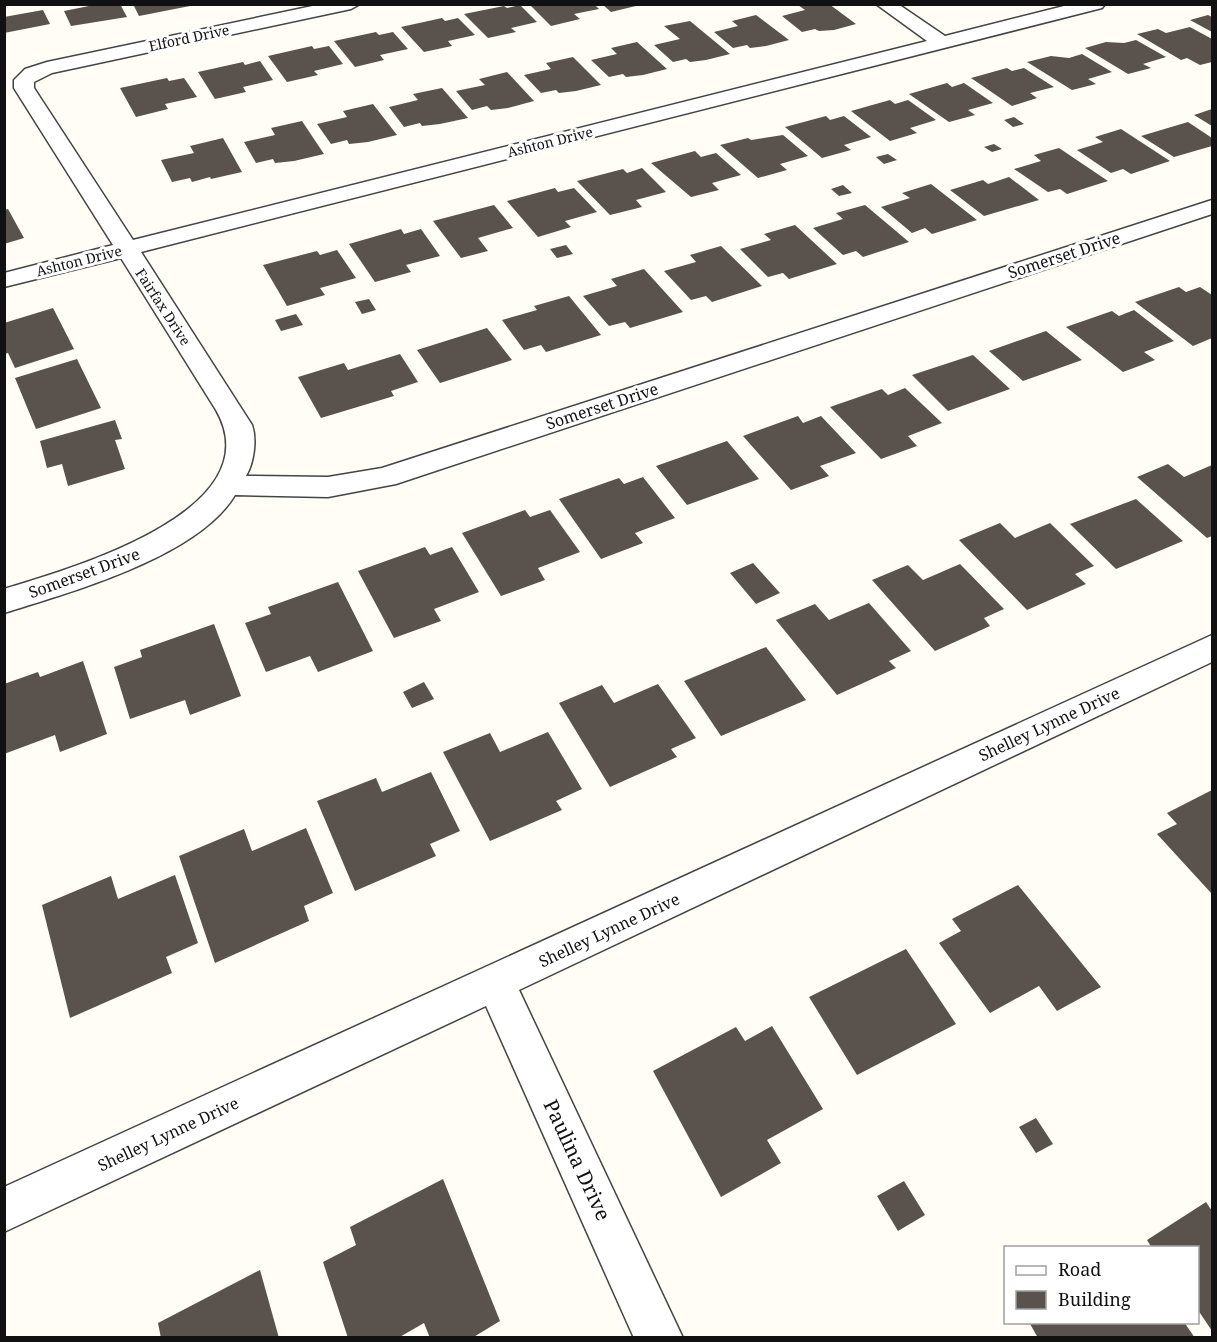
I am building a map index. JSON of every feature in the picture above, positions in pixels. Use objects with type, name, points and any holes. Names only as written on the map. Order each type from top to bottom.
[{"type":"street","name":"Elford Drive","points":[[27,76],[48,68],[270,12],[351,4]]},
{"type":"street","points":[[885,4],[942,43]]},
{"type":"street","name":"Ashton Drive","points":[[4,280],[1096,4]]},
{"type":"street","name":"Fairfax Drive","points":[[27,76],[22,84],[24,88],[230,410],[241,432],[241,457],[231,485]]},
{"type":"street","name":"Somerset Drive","points":[[4,601],[139,554],[193,522],[231,485],[282,490],[329,488],[386,477],[1212,207]]},
{"type":"street","name":"Shelley Lynne Drive","points":[[4,1210],[1212,648]]},
{"type":"street","name":"Paulina Drive","points":[[495,982],[659,1338]]},
{"type":"building","points":[[99,4],[120,4],[127,17],[71,26],[64,11]]},
{"type":"building","points":[[133,4],[190,4],[190,6],[139,16]]},
{"type":"building","points":[[529,4],[594,4],[599,9],[574,14],[580,19],[551,26]]},
{"type":"building","points":[[602,4],[640,4],[640,5],[611,12]]},
{"type":"building","points":[[829,4],[856,24],[834,30],[815,29],[802,32],[782,16],[805,10],[798,5]]},
{"type":"building","points":[[520,5],[537,22],[511,28],[516,32],[488,38],[464,14],[504,6],[507,8]]},
{"type":"building","points":[[43,10],[50,24],[4,33],[4,17]]},
{"type":"building","points":[[756,15],[789,40],[766,46],[750,48],[747,45],[733,48],[714,32],[738,26],[732,21]]},
{"type":"building","points":[[1208,15],[1212,17],[1212,32],[1190,20]]},
{"type":"building","points":[[442,18],[445,21],[458,18],[475,35],[448,41],[452,46],[424,52],[401,27]]},
{"type":"building","points":[[690,21],[730,54],[706,60],[690,62],[686,59],[673,62],[654,45],[680,39],[664,26]]},
{"type":"building","points":[[1190,27],[1212,39],[1212,62],[1200,65],[1187,58],[1181,60],[1137,34],[1158,29],[1166,33]]},
{"type":"building","points":[[376,32],[379,35],[393,32],[408,49],[380,55],[384,60],[355,67],[334,41]]},
{"type":"building","points":[[1136,40],[1166,57],[1143,64],[1151,68],[1128,74],[1085,48],[1106,42],[1124,43]]},
{"type":"building","points":[[637,42],[667,69],[643,75],[626,77],[623,74],[609,77],[591,60],[617,54],[611,48]]},
{"type":"building","points":[[312,46],[314,49],[329,46],[343,64],[314,71],[318,75],[287,82],[268,56]]},
{"type":"building","points":[[1082,54],[1112,72],[1088,79],[1096,84],[1072,90],[1027,62],[1051,56],[1069,58]]},
{"type":"building","points":[[573,57],[601,85],[576,91],[559,93],[556,90],[541,93],[524,75],[551,69],[546,63]]},
{"type":"building","points":[[260,61],[273,80],[243,87],[246,92],[215,99],[198,72],[243,62],[245,65]]},
{"type":"building","points":[[1007,68],[1012,71],[1024,68],[1054,87],[1030,93],[1037,98],[1012,106],[971,78]]},
{"type":"building","points":[[507,72],[534,101],[508,108],[491,110],[487,106],[472,110],[456,91],[485,85],[479,79]]},
{"type":"building","points":[[167,78],[169,81],[184,78],[197,97],[165,104],[168,109],[136,117],[120,88]]},
{"type":"building","points":[[947,83],[952,87],[964,83],[993,103],[968,110],[975,115],[949,122],[909,94]]},
{"type":"building","points":[[442,88],[468,118],[440,124],[422,126],[420,123],[404,127],[389,107],[418,100],[413,94]]},
{"type":"building","points":[[890,100],[895,104],[908,100],[936,120],[910,128],[917,133],[890,141],[851,111]]},
{"type":"building","points":[[373,104],[397,135],[368,142],[349,144],[347,140],[331,144],[317,124],[347,117],[343,111]]},
{"type":"building","points":[[1212,109],[1212,126],[1194,115]]},
{"type":"building","points":[[826,116],[830,120],[844,116],[871,137],[844,145],[851,150],[822,158],[785,127]]},
{"type":"building","points":[[1014,117],[1024,124],[1013,127],[1004,120]]},
{"type":"building","points":[[302,121],[324,154],[294,161],[275,163],[273,159],[256,163],[244,142],[275,135],[271,128]]},
{"type":"building","points":[[1188,122],[1212,138],[1212,146],[1174,157],[1141,136]]},
{"type":"building","points":[[1121,129],[1170,161],[1131,174],[1123,169],[1111,173],[1077,150],[1103,142],[1095,137]]},
{"type":"building","points":[[783,135],[808,156],[780,164],[787,170],[758,178],[720,145],[748,138],[751,140]]},
{"type":"building","points":[[223,138],[242,172],[192,182],[190,178],[172,182],[161,160],[194,153],[190,146]]},
{"type":"building","points":[[994,144],[1002,149],[992,152],[984,147]]},
{"type":"building","points":[[1059,148],[1108,181],[1067,194],[1060,189],[1048,192],[1014,169],[1041,161],[1034,155]]},
{"type":"building","points":[[695,151],[701,157],[716,153],[741,175],[712,183],[719,190],[691,197],[651,163]]},
{"type":"building","points":[[888,154],[897,160],[884,164],[876,157]]},
{"type":"building","points":[[642,168],[666,192],[636,200],[642,207],[610,215],[577,181],[623,169],[627,173]]},
{"type":"building","points":[[1009,177],[1039,200],[984,216],[950,190],[983,180],[988,184]]},
{"type":"building","points":[[931,184],[977,220],[932,234],[925,228],[912,233],[881,207],[910,198],[902,193]]},
{"type":"building","points":[[843,185],[852,193],[839,196],[831,189]]},
{"type":"building","points":[[555,188],[558,192],[574,188],[597,212],[565,221],[571,227],[538,237],[507,201]]},
{"type":"building","points":[[494,205],[513,228],[478,238],[488,251],[461,258],[433,221]]},
{"type":"building","points":[[865,205],[909,242],[863,257],[856,251],[843,255],[813,228],[843,219],[836,213]]},
{"type":"building","points":[[8,209],[24,238],[4,244],[4,210]]},
{"type":"building","points":[[795,225],[837,264],[789,279],[783,273],[768,277],[740,249],[771,240],[764,234]]},
{"type":"building","points":[[401,229],[404,234],[421,229],[440,256],[406,265],[411,272],[375,282],[349,244]]},
{"type":"building","points":[[566,245],[573,254],[557,258],[550,249]]},
{"type":"building","points":[[721,246],[762,286],[712,302],[706,296],[691,300],[664,271],[696,262],[690,255]]},
{"type":"building","points":[[337,250],[356,278],[320,288],[325,295],[287,306],[263,265],[317,251],[320,255]]},
{"type":"building","points":[[644,269],[683,312],[630,328],[625,322],[609,326],[583,296],[617,286],[611,279]]},
{"type":"building","points":[[1179,287],[1186,292],[1200,287],[1212,295],[1212,338],[1193,346],[1135,302]]},
{"type":"building","points":[[569,296],[601,335],[546,352],[541,345],[524,350],[502,320],[537,310],[534,306]]},
{"type":"building","points":[[369,299],[376,310],[362,314],[355,302]]},
{"type":"building","points":[[53,308],[74,349],[15,368],[8,353],[4,354],[4,323]]},
{"type":"building","points":[[1134,310],[1174,341],[1144,352],[1155,360],[1123,372],[1066,327],[1112,311],[1119,316]]},
{"type":"building","points":[[296,314],[303,325],[281,331],[275,320]]},
{"type":"building","points":[[487,328],[512,360],[440,383],[417,350]]},
{"type":"building","points":[[1046,331],[1082,360],[1023,381],[989,351]]},
{"type":"building","points":[[400,354],[418,382],[391,391],[394,396],[321,418],[298,377],[344,363],[348,370]]},
{"type":"building","points":[[973,355],[1010,389],[948,411],[912,375]]},
{"type":"building","points":[[77,359],[101,408],[36,429],[15,378]]},
{"type":"building","points":[[905,388],[942,423],[908,436],[917,446],[881,459],[830,407],[882,389],[888,395]]},
{"type":"building","points":[[798,416],[803,423],[821,416],[856,453],[820,466],[829,476],[791,490],[743,436]]},
{"type":"building","points":[[115,420],[122,439],[115,440],[125,469],[68,486],[62,464],[47,468],[40,441]]},
{"type":"building","points":[[727,441],[759,479],[687,505],[656,466]]},
{"type":"building","points":[[1168,464],[1184,477],[1212,465],[1212,536],[1207,538],[1137,477]]},
{"type":"building","points":[[643,477],[675,518],[635,533],[643,543],[601,559],[559,499],[619,478],[624,484]]},
{"type":"building","points":[[1136,499],[1183,541],[1116,569],[1070,524]]},
{"type":"building","points":[[525,510],[530,517],[550,510],[580,552],[538,568],[545,580],[501,596],[462,533]]},
{"type":"building","points":[[1000,523],[1015,538],[1050,523],[1094,566],[1075,574],[1086,584],[1027,610],[959,540]]},
{"type":"building","points":[[425,547],[430,555],[452,547],[479,592],[434,609],[441,621],[394,638],[358,571]]},
{"type":"building","points":[[753,563],[780,593],[756,604],[730,573]]},
{"type":"building","points":[[960,564],[1004,609],[984,618],[990,626],[935,651],[872,580],[908,565],[923,580]]},
{"type":"building","points":[[338,582],[373,651],[318,672],[310,656],[266,672],[245,623],[271,614],[268,607]]},
{"type":"building","points":[[869,603],[911,651],[889,661],[896,668],[837,695],[776,620],[815,604],[829,620]]},
{"type":"building","points":[[214,624],[241,696],[190,715],[185,700],[130,719],[114,667],[142,657],[140,650]]},
{"type":"building","points":[[766,647],[806,700],[721,736],[684,681]]},
{"type":"building","points":[[83,661],[107,734],[60,752],[55,735],[4,754],[4,684],[38,672],[40,677]]},
{"type":"building","points":[[424,682],[434,699],[412,708],[403,692]]},
{"type":"building","points":[[658,684],[696,738],[671,749],[677,757],[610,787],[559,703],[602,685],[614,703]]},
{"type":"building","points":[[548,732],[582,789],[556,801],[562,810],[490,841],[443,752],[490,733],[500,752]]},
{"type":"building","points":[[431,772],[460,831],[430,844],[436,856],[355,891],[317,801],[376,778],[382,792]]},
{"type":"building","points":[[1212,790],[1212,894],[1157,834],[1177,824],[1167,813]]},
{"type":"building","points":[[306,828],[333,893],[304,906],[309,921],[215,963],[179,856],[244,829],[252,851]]},
{"type":"building","points":[[175,875],[198,943],[166,957],[172,973],[70,1018],[42,905],[111,876],[118,899]]},
{"type":"building","points":[[1018,885],[1101,987],[1057,1011],[1039,986],[990,1013],[939,943],[961,931],[952,919]]},
{"type":"building","points":[[906,949],[956,1024],[857,1075],[809,997]]},
{"type":"building","points":[[772,1026],[823,1109],[767,1140],[781,1163],[721,1197],[653,1071],[736,1027],[745,1041]]},
{"type":"building","points":[[1036,1118],[1053,1144],[1036,1153],[1019,1127]]},
{"type":"building","points":[[443,1179],[500,1321],[472,1338],[430,1338],[424,1323],[398,1338],[348,1338],[323,1262],[356,1245],[350,1227]]},
{"type":"building","points":[[904,1181],[925,1215],[898,1231],[877,1196]]},
{"type":"building","points":[[1206,1202],[1212,1211],[1212,1331],[1199,1312],[1199,1246],[1151,1246],[1147,1240]]},
{"type":"building","points":[[260,1270],[279,1338],[161,1338],[158,1323]]},
{"type":"building","points":[[1030,1324],[1185,1324],[1195,1338],[1038,1338]]}]
